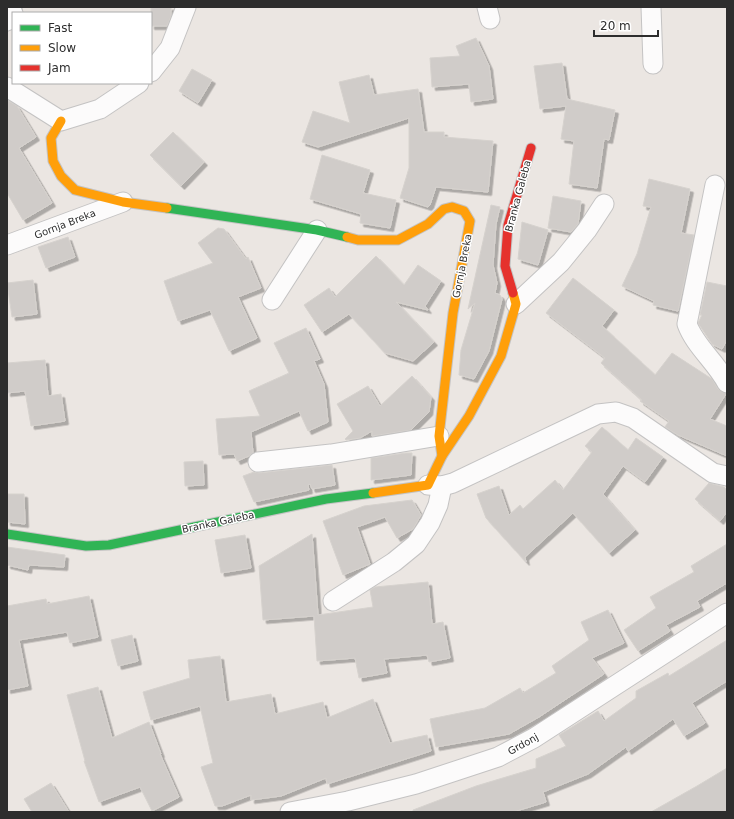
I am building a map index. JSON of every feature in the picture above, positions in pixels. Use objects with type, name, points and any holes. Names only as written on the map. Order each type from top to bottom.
[{"type":"street","points":[[152,71],[170,48],[186,7]]},
{"type":"street","points":[[651,7],[653,64]]},
{"type":"street","points":[[7,87],[61,122],[100,109],[138,84]]},
{"type":"street","name":"Gornja Breka","points":[[61,122],[51,138],[53,161],[61,176],[75,190],[123,202],[317,230],[358,240],[398,240],[428,224],[444,209],[452,207],[464,211],[470,221],[468,244],[453,313],[439,436],[442,456]]},
{"type":"street","name":"Branka Galeba","points":[[516,304],[505,266],[508,225],[531,148]]},
{"type":"street","points":[[715,184],[687,324],[694,339],[725,370]]},
{"type":"street","name":"Gornja Breka","points":[[7,245],[123,202]]},
{"type":"street","points":[[334,602],[394,562],[416,544],[430,523],[438,505],[435,486],[442,456],[468,416],[500,356],[516,304],[561,262],[588,230],[604,204]]},
{"type":"street","points":[[272,300],[317,230]]},
{"type":"street","name":"Branka Galeba","points":[[7,534],[86,546],[109,545],[326,499],[435,486],[598,414],[616,412],[633,418],[714,473],[727,476]]},
{"type":"street","points":[[258,462],[331,454],[439,436]]},
{"type":"street","name":"Grdonj","points":[[290,812],[348,801],[408,786],[498,757],[534,738],[727,613]]},
{"type":"building","points":[[151,7],[171,7],[171,16],[167,26],[152,26]]},
{"type":"building","points":[[476,38],[489,66],[493,99],[471,102],[469,84],[432,87],[430,58],[460,56],[456,46]]},
{"type":"building","points":[[562,63],[567,99],[615,110],[609,140],[604,139],[597,188],[569,184],[574,141],[561,139],[566,106],[540,109],[534,66]]},
{"type":"building","points":[[192,69],[212,80],[198,103],[179,91]]},
{"type":"building","points":[[369,75],[374,95],[418,89],[424,132],[444,132],[444,137],[493,141],[488,192],[436,187],[428,207],[400,198],[409,168],[409,118],[318,147],[302,142],[313,111],[350,123],[339,82]]},
{"type":"building","points":[[7,100],[17,106],[36,137],[19,148],[52,203],[23,220],[7,193]]},
{"type":"building","points":[[173,132],[204,162],[181,186],[150,155]]},
{"type":"building","points":[[322,155],[370,170],[363,193],[396,200],[390,228],[360,223],[361,214],[310,199]]},
{"type":"building","points":[[649,179],[690,189],[681,233],[694,235],[678,311],[653,305],[654,301],[622,286],[637,254],[651,207],[643,206]]},
{"type":"building","points":[[553,196],[581,201],[578,224],[571,232],[548,228]]},
{"type":"building","points":[[491,205],[500,207],[496,224],[493,265],[497,283],[495,293],[500,295],[502,299],[489,351],[474,379],[459,375],[461,350],[475,303],[468,309]]},
{"type":"building","points":[[522,222],[548,230],[538,265],[518,259]]},
{"type":"building","points":[[218,228],[224,229],[246,259],[248,257],[261,288],[238,297],[257,338],[229,351],[210,310],[178,321],[164,281],[213,263],[198,243]]},
{"type":"building","points":[[68,237],[75,257],[46,268],[38,247]]},
{"type":"building","points":[[376,256],[404,285],[418,265],[441,281],[425,306],[428,310],[396,302],[434,342],[413,361],[385,353],[349,314],[322,332],[304,305],[329,288],[335,297]]},
{"type":"building","points":[[573,278],[614,310],[602,326],[655,375],[672,353],[712,379],[718,389],[726,394],[710,419],[727,426],[727,456],[678,435],[665,427],[669,421],[640,401],[642,400],[601,363],[605,358],[546,313]]},
{"type":"building","points":[[33,280],[37,314],[12,317],[7,283]]},
{"type":"building","points":[[707,282],[727,286],[727,340],[722,349],[712,344],[698,323],[702,315],[700,315]]},
{"type":"building","points":[[306,328],[320,359],[314,361],[324,384],[328,422],[308,431],[299,411],[251,432],[253,453],[249,456],[237,461],[234,454],[219,455],[216,419],[260,416],[249,391],[289,373],[274,343]]},
{"type":"building","points":[[45,360],[48,396],[61,394],[65,421],[31,426],[25,391],[7,393],[7,363]]},
{"type":"building","points":[[412,376],[431,397],[429,412],[411,430],[372,436],[372,431],[360,438],[345,439],[353,431],[337,404],[368,386],[380,406]]},
{"type":"building","points":[[602,427],[628,450],[636,438],[663,457],[645,482],[623,466],[603,494],[635,530],[609,553],[573,513],[525,557],[526,562],[486,518],[477,494],[499,486],[509,515],[520,505],[523,509],[555,480],[563,490],[592,452],[585,446]]},
{"type":"building","points":[[412,453],[411,475],[371,480],[371,458]]},
{"type":"building","points":[[203,461],[204,485],[185,486],[184,462]]},
{"type":"building","points":[[332,465],[335,485],[312,489],[310,484],[308,485],[309,490],[254,502],[243,476],[254,472],[259,473]]},
{"type":"building","points":[[709,483],[724,487],[727,490],[727,512],[720,521],[695,499]]},
{"type":"building","points":[[7,494],[24,494],[25,524],[7,522]]},
{"type":"building","points":[[412,500],[421,515],[413,529],[397,538],[385,517],[357,527],[370,564],[343,575],[323,521],[364,506]]},
{"type":"building","points":[[312,534],[318,615],[373,607],[370,590],[375,587],[428,582],[432,624],[443,622],[450,658],[429,662],[427,655],[384,659],[387,673],[359,678],[355,658],[317,661],[314,616],[263,620],[259,566]]},
{"type":"building","points":[[245,535],[251,568],[221,573],[215,540]]},
{"type":"building","points":[[727,544],[727,583],[697,601],[700,607],[666,625],[670,631],[638,651],[624,630],[656,608],[650,597],[694,572],[691,566]]},
{"type":"building","points":[[7,547],[65,555],[64,567],[29,565],[28,570],[7,565]]},
{"type":"building","points":[[89,596],[98,637],[70,643],[67,632],[19,640],[28,686],[7,690],[7,606],[46,599],[47,604]]},
{"type":"building","points":[[608,610],[624,643],[592,658],[604,674],[539,717],[509,734],[436,747],[430,719],[485,708],[520,688],[523,693],[556,673],[552,666],[589,640],[581,622]]},
{"type":"building","points":[[132,635],[138,661],[118,666],[111,640]]},
{"type":"building","points":[[727,640],[727,681],[692,703],[705,723],[684,736],[673,719],[628,751],[626,747],[588,774],[543,792],[546,802],[513,812],[413,812],[413,810],[476,786],[536,768],[536,759],[566,746],[559,735],[598,711],[604,721],[636,698],[636,691],[668,673],[669,676]]},
{"type":"building","points":[[220,656],[226,702],[271,694],[275,714],[323,702],[327,718],[373,699],[390,743],[427,735],[431,751],[327,784],[326,778],[281,796],[251,800],[251,795],[222,806],[215,806],[201,767],[213,763],[200,706],[151,720],[143,692],[190,678],[188,660]]},
{"type":"building","points":[[98,687],[112,738],[149,722],[160,754],[179,797],[152,811],[140,787],[99,802],[84,761],[67,695]]},
{"type":"building","points":[[727,768],[727,812],[651,812],[697,786]]},
{"type":"building","points":[[51,783],[69,812],[32,812],[24,799]]},
{"type":"traffic: fast","points":[[167,208],[317,230],[347,237]]},
{"type":"traffic: fast","points":[[7,534],[86,546],[109,545],[326,499],[373,493]]},
{"type":"traffic: slow","points":[[61,121],[51,138],[53,161],[61,176],[75,190],[123,202],[167,208]]},
{"type":"traffic: slow","points":[[347,237],[358,240],[398,240],[428,224],[444,209],[452,207],[464,211],[470,221],[453,313],[439,436],[442,456]]},
{"type":"traffic: slow","points":[[373,493],[428,485],[442,456],[469,416],[501,356],[516,304],[513,293]]},
{"type":"traffic: jam","points":[[513,293],[505,266],[508,225],[531,148]]}]
